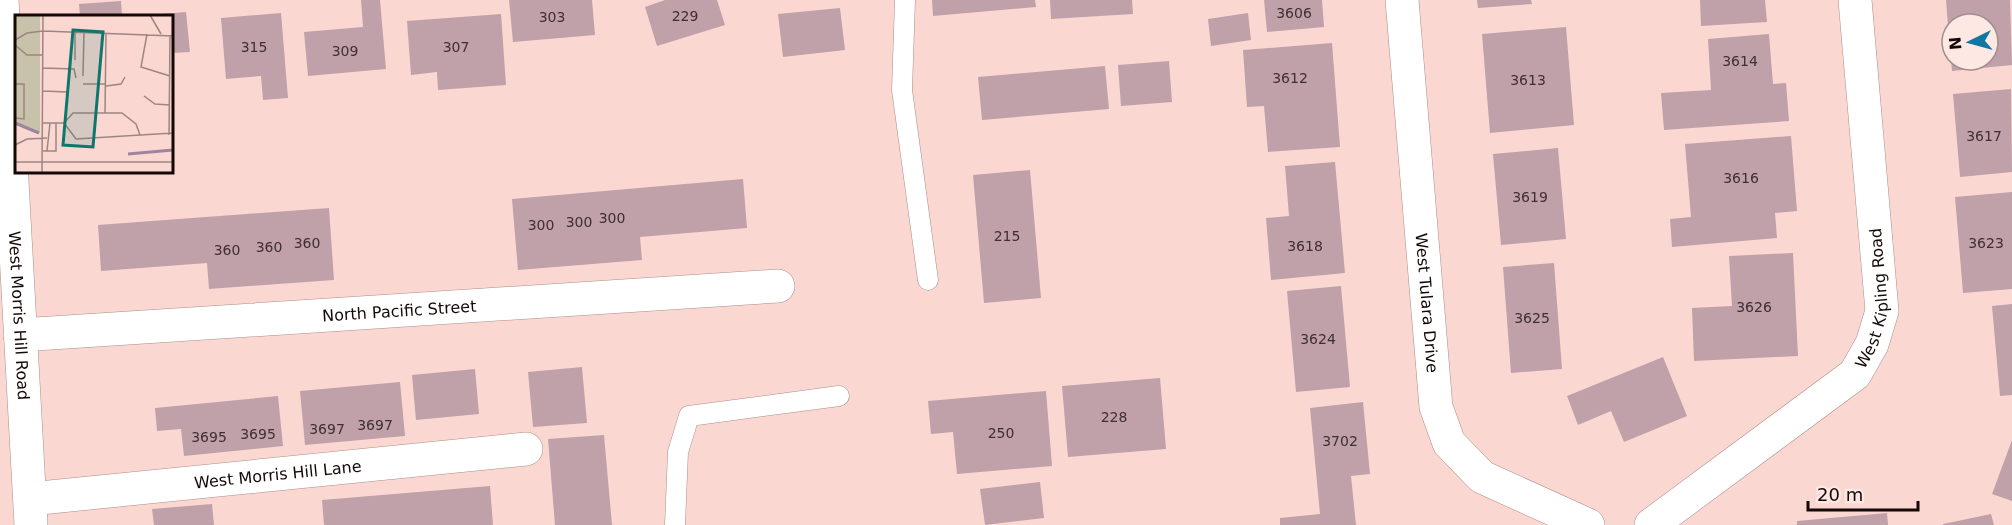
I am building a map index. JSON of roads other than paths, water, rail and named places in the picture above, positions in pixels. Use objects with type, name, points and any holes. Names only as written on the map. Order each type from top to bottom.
[{"type":"street","name":"West Morris Hill Road","points":[[2,0],[20,335],[13,444],[30,512]]},
{"type":"street","name":"West Tulara Drive","points":[[1402,0],[1436,407],[1449,443],[1482,477],[1588,525]]},
{"type":"street","name":"West Kipling Road","points":[[1651,525],[1856,374],[1872,344],[1882,311],[1855,0]]},
{"type":"street","name":"North Pacific Street","points":[[20,335],[778,286]]},
{"type":"street","name":"West Morris Hill Lane","points":[[30,512],[526,449]]},
{"type":"lane","points":[[904,0],[902,90],[928,280]]},
{"type":"lane","points":[[675,525],[678,452],[688,417],[839,396]]}]
